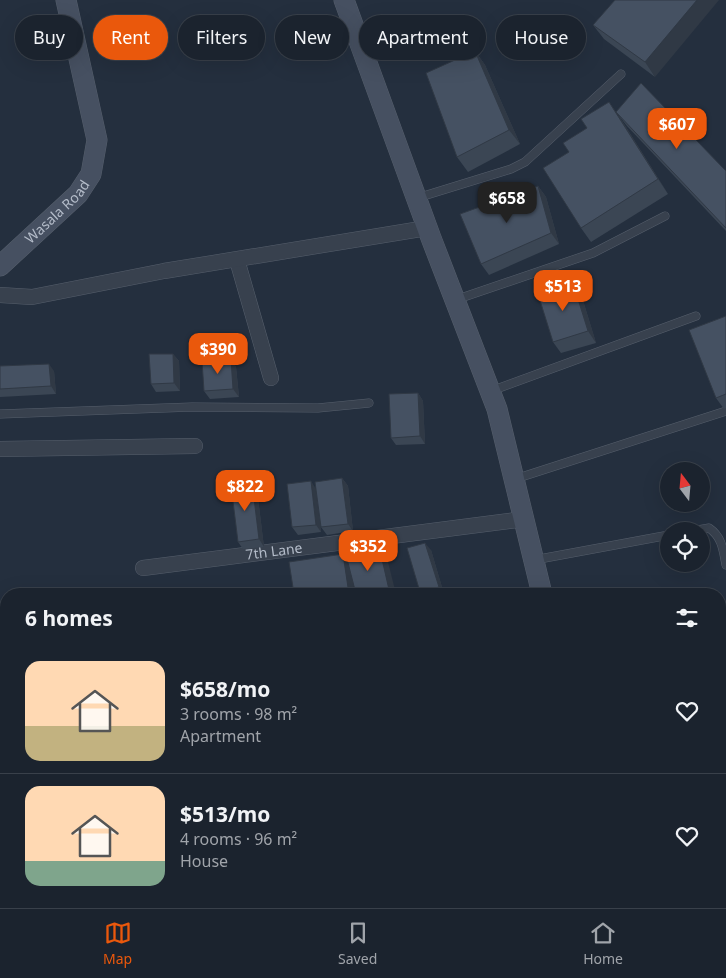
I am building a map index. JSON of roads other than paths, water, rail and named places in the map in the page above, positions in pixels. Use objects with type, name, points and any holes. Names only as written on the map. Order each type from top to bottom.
[{"type":"main road","name":"Wasala Road","points":[[0,266],[78,194],[91,174],[97,140],[66,0]]},
{"type":"main road","points":[[344,0],[427,228],[491,391],[525,519],[541,588]]},
{"type":"street","points":[[0,295],[32,298],[164,271],[427,228]]},
{"type":"street","points":[[237,260],[271,378]]},
{"type":"street","points":[[0,449],[195,446]]},
{"type":"street","name":"7th Lane","points":[[143,568],[525,519]]},
{"type":"lane","points":[[417,198],[525,162],[620,74]]},
{"type":"lane","points":[[455,300],[593,253],[665,216]]},
{"type":"lane","points":[[491,391],[696,316]]},
{"type":"lane","points":[[0,414],[192,407],[318,408],[369,403]]},
{"type":"lane","points":[[515,480],[726,411]]},
{"type":"lane","points":[[710,529],[717,534],[722,542],[726,565]]},
{"type":"lane","points":[[534,560],[660,537]]}]
